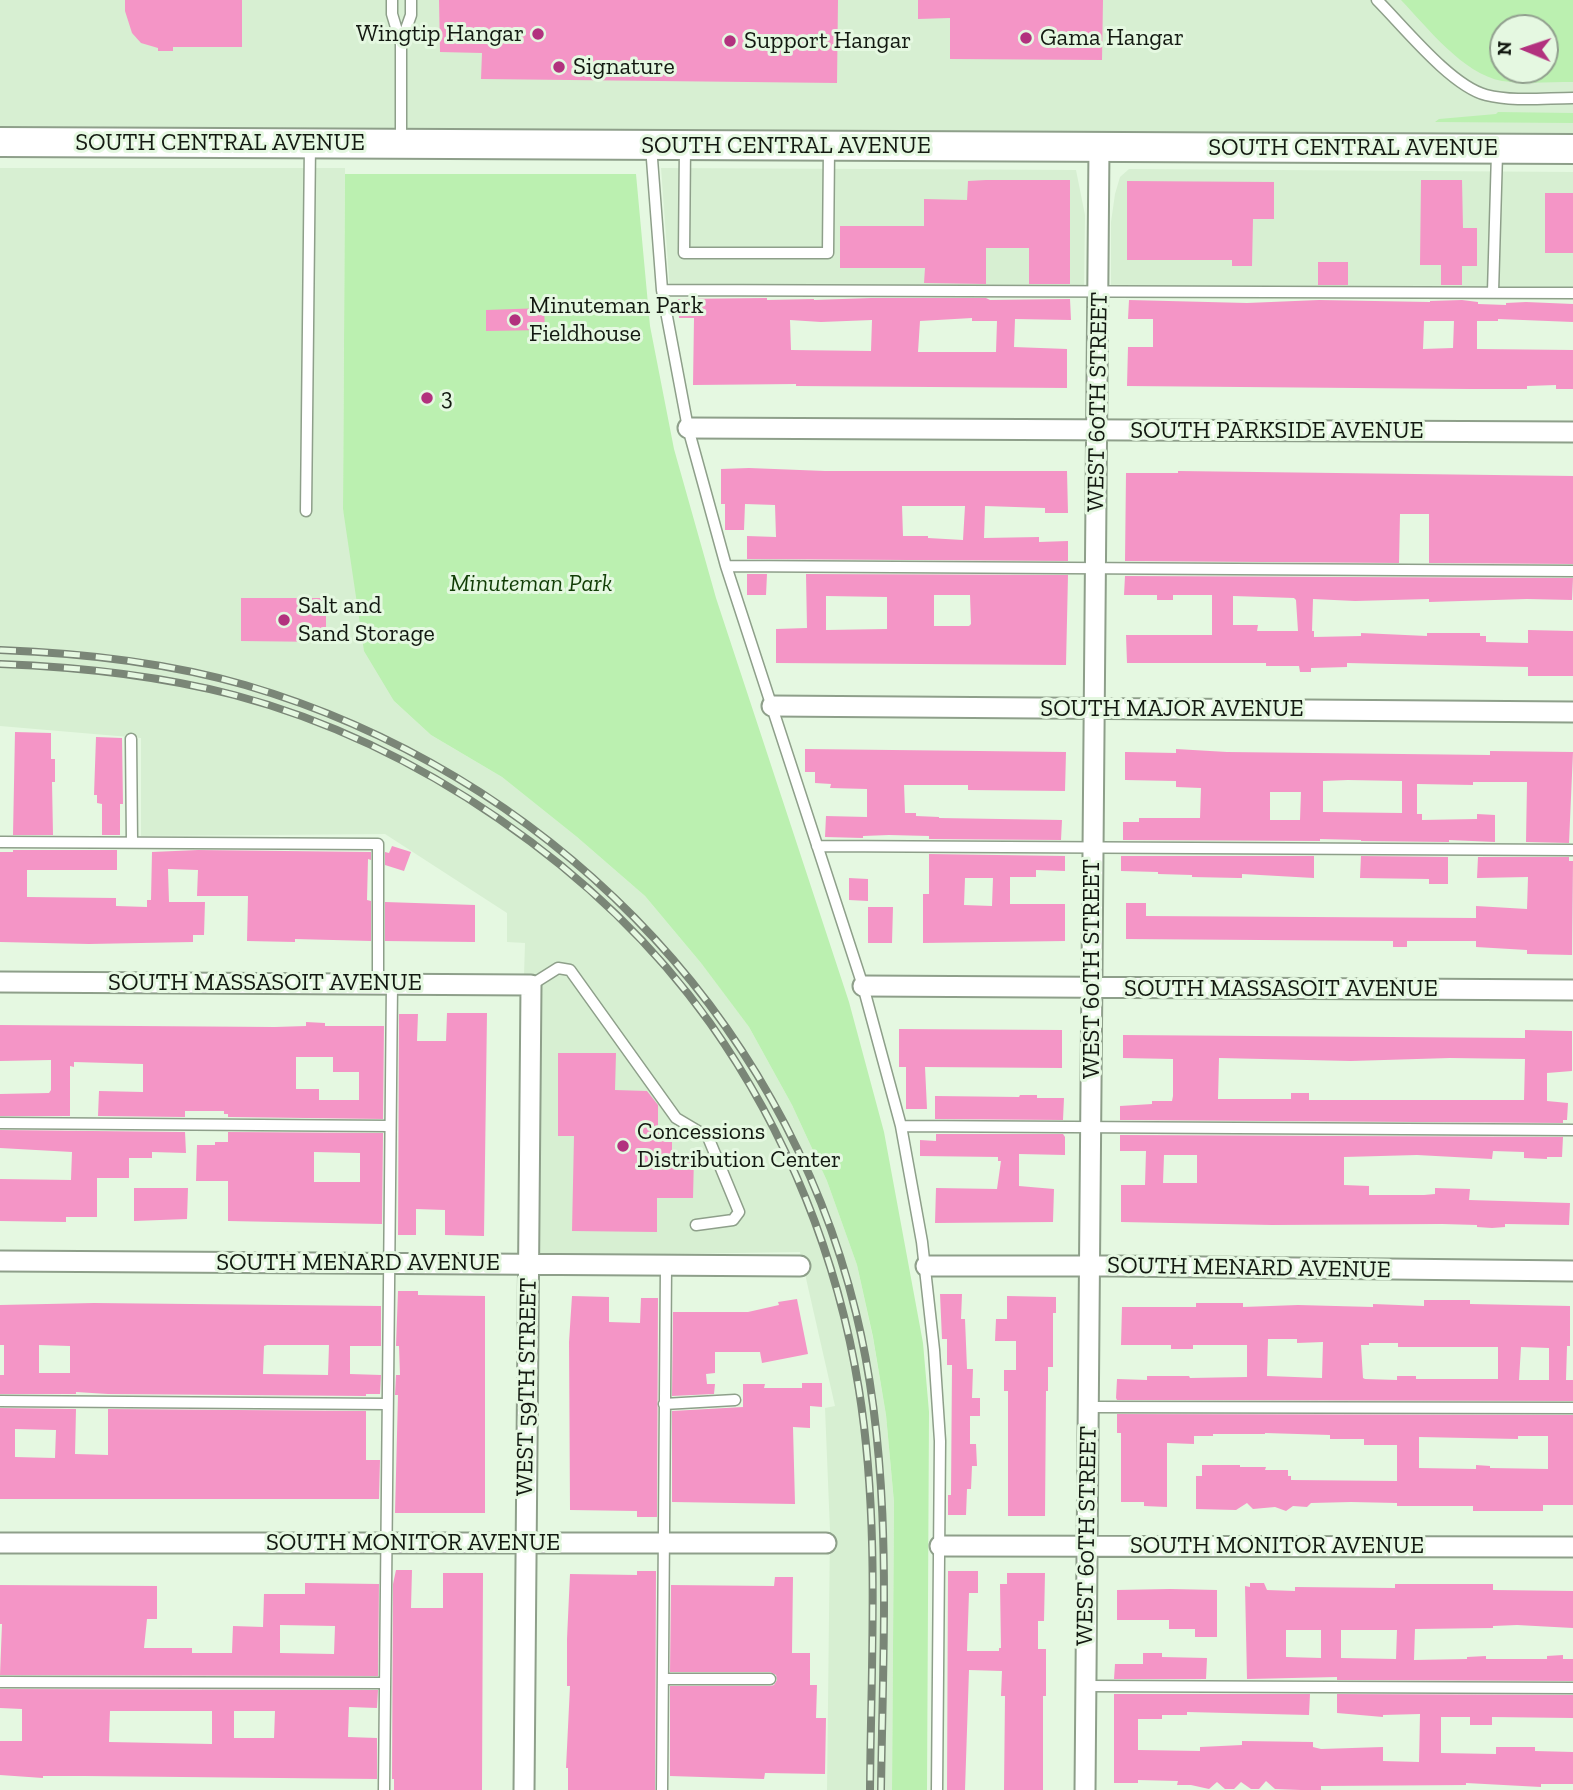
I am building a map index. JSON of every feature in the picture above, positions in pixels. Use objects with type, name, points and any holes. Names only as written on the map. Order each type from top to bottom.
[{"type":"main road","name":"SOUTH CENTRAL AVENUE","points":[[0,142],[1573,149]]},
{"type":"street","name":"WEST 60TH STREET","points":[[1085,1790],[1099,147]]},
{"type":"street","name":"SOUTH PARKSIDE AVENUE","points":[[688,428],[1573,432]]},
{"type":"street","name":"SOUTH MAJOR AVENUE","points":[[772,706],[1573,712]]},
{"type":"street","name":"SOUTH MASSASOIT AVENUE","points":[[0,982],[531,985]]},
{"type":"street","name":"WEST 59TH STREET","points":[[524,1790],[531,985]]},
{"type":"street","name":"SOUTH MASSASOIT AVENUE","points":[[863,986],[1573,990]]},
{"type":"street","name":"SOUTH MENARD AVENUE","points":[[0,1261],[800,1266]]},
{"type":"street","name":"SOUTH MENARD AVENUE","points":[[926,1266],[1573,1271]]},
{"type":"street","name":"SOUTH MONITOR AVENUE","points":[[0,1543],[826,1543]]},
{"type":"street","name":"SOUTH MONITOR AVENUE","points":[[940,1546],[1573,1547]]},
{"type":"lane","points":[[392,0],[392,14],[401,44],[401,144]]},
{"type":"lane","points":[[401,44],[411,15],[411,0]]},
{"type":"lane","points":[[1377,0],[1443,67],[1471,89],[1487,96],[1505,98],[1573,98]]},
{"type":"lane","points":[[306,510],[310,143]]},
{"type":"lane","points":[[651,145],[662,290],[688,428],[726,566],[863,986],[901,1126],[926,1266],[940,1441],[937,1790]]},
{"type":"lane","points":[[685,145],[684,253],[828,253],[829,146]]},
{"type":"lane","points":[[1493,292],[1497,149]]},
{"type":"lane","points":[[662,290],[1573,293]]},
{"type":"lane","points":[[726,566],[1573,572]]},
{"type":"lane","points":[[131,740],[132,842]]},
{"type":"lane","points":[[0,842],[378,844],[390,1126],[384,1790]]},
{"type":"lane","points":[[817,846],[1573,850]]},
{"type":"lane","points":[[531,985],[558,968],[570,970],[676,1118],[708,1137],[739,1212],[733,1220],[696,1225]]},
{"type":"lane","points":[[0,1123],[390,1126]]},
{"type":"lane","points":[[901,1126],[1573,1130]]},
{"type":"lane","points":[[662,1790],[666,1267]]},
{"type":"lane","points":[[664,1404],[735,1400]]},
{"type":"lane","points":[[0,1401],[387,1404]]},
{"type":"lane","points":[[1089,1407],[1573,1408]]},
{"type":"lane","points":[[663,1679],[770,1679]]},
{"type":"lane","points":[[0,1682],[384,1683]]},
{"type":"lane","points":[[1086,1686],[1573,1688]]},
{"type":"shaded area","points":[[0,0],[1573,0],[1573,133],[0,126]]},
{"type":"shaded area","points":[[0,168],[345,168],[343,509],[394,701],[431,735],[502,777],[577,837],[645,896],[701,963],[749,1027],[792,1105],[827,1181],[857,1265],[886,1415],[894,1502],[892,1790],[827,1790],[830,1531],[825,1408],[835,1406],[800,1252],[539,1256],[540,978],[524,976],[525,943],[507,942],[507,913],[385,834],[141,836],[141,738],[0,726]]},
{"type":"shaded area","points":[[661,168],[1076,170],[1085,215],[1084,291],[670,291]]},
{"type":"shaded area","points":[[1129,169],[1573,172],[1573,293],[1111,291],[1111,222],[1115,194],[1120,177]]},
{"type":"green space","points":[[1401,0],[1573,0],[1573,82],[1559,82],[1559,14],[1489,14],[1489,77],[1473,69],[1434,36]]},
{"type":"green space","points":[[1498,112],[1573,113],[1573,123],[1435,122],[1439,119]]},
{"type":"green space","name":"Minuteman Park","points":[[345,174],[636,174],[650,326],[674,449],[716,598],[849,1002],[884,1132],[923,1343],[929,1412],[927,1790],[892,1790],[894,1502],[886,1415],[873,1337],[857,1265],[827,1181],[792,1105],[749,1027],[701,963],[645,896],[502,777],[431,735],[394,701],[364,651],[343,509]]},
{"type":"building","points":[[125,0],[242,0],[242,47],[173,47],[173,51],[158,51],[158,48],[141,43],[132,33],[125,11]]},
{"type":"building","points":[[439,0],[838,0],[837,83],[481,79],[482,53],[440,52]]},
{"type":"building","name":"Gama Hangar","points":[[918,0],[1103,0],[1102,60],[950,59],[950,18],[918,19]]},
{"type":"building","points":[[1070,180],[1070,284],[1029,284],[1029,248],[986,248],[986,284],[924,283],[925,268],[840,268],[840,226],[924,226],[924,199],[967,200],[968,181]]},
{"type":"building","points":[[1421,180],[1462,180],[1463,228],[1477,228],[1477,266],[1462,266],[1462,285],[1441,285],[1441,265],[1420,265]]},
{"type":"building","points":[[1127,181],[1274,182],[1274,219],[1253,219],[1252,266],[1232,266],[1232,260],[1127,260]]},
{"type":"building","points":[[1545,193],[1573,193],[1573,253],[1545,253]]},
{"type":"building","points":[[1318,262],[1348,262],[1348,285],[1318,285]]},
{"type":"building","points":[[678,299],[1070,299],[1071,320],[1015,319],[1014,347],[1067,349],[1067,388],[693,385],[694,318],[679,318]],"holes":[[[972,318],[972,321],[997,321],[996,352],[918,352],[920,321]],[[790,320],[872,320],[871,351],[791,350]]]},
{"type":"building","points":[[1129,300],[1247,303],[1462,300],[1478,304],[1573,304],[1573,322],[1498,319],[1477,321],[1477,349],[1573,350],[1573,389],[1556,389],[1556,385],[1527,386],[1527,389],[1127,386],[1128,347],[1153,347],[1153,319],[1128,319]],"holes":[[[1424,321],[1454,321],[1453,348],[1423,349]]]},
{"type":"building","name":"Minuteman Park Fieldhouse","points":[[544,308],[545,330],[486,331],[486,310]]},
{"type":"building","points":[[721,469],[1067,471],[1068,513],[1045,513],[1045,508],[985,506],[984,538],[1039,537],[1039,542],[1068,541],[1068,561],[747,559],[747,536],[776,537],[775,505],[745,504],[744,530],[725,530],[725,504],[721,504]],"holes":[[[902,506],[965,506],[963,540],[903,536]]]},
{"type":"building","points":[[1178,471],[1573,476],[1573,564],[1429,563],[1429,514],[1400,514],[1399,563],[1125,561],[1126,473]]},
{"type":"building","points":[[747,574],[767,574],[766,595],[747,595]]},
{"type":"building","points":[[806,574],[1068,575],[1066,665],[776,663],[776,629],[807,628]],"holes":[[[934,595],[970,595],[971,624],[934,626]],[[826,596],[887,597],[887,629],[826,630]]]},
{"type":"building","points":[[1125,576],[1573,578],[1572,600],[1429,602],[1429,599],[1313,599],[1312,631],[1314,637],[1361,636],[1361,633],[1427,636],[1427,633],[1480,633],[1480,636],[1486,636],[1486,642],[1528,643],[1528,630],[1573,631],[1573,676],[1528,676],[1528,667],[1347,663],[1347,667],[1311,668],[1311,672],[1300,672],[1299,666],[1266,666],[1266,663],[1127,663],[1126,635],[1212,635],[1212,595],[1173,595],[1173,600],[1157,600],[1157,595],[1124,595]],"holes":[[[1233,596],[1294,598],[1298,631],[1257,631],[1258,625],[1233,625]]]},
{"type":"building","name":"Salt and Sand Storage","points":[[241,598],[326,598],[326,642],[241,641]]},
{"type":"building","points":[[15,732],[51,733],[51,759],[55,759],[55,782],[52,782],[53,835],[13,835]]},
{"type":"building","points":[[96,737],[122,738],[123,804],[120,804],[120,835],[102,835],[102,804],[97,803],[97,795],[94,795]]},
{"type":"building","points":[[805,749],[1066,752],[1065,791],[968,790],[968,785],[904,785],[905,813],[939,818],[1062,820],[1061,840],[929,839],[929,836],[889,835],[863,838],[825,837],[826,816],[867,817],[867,789],[830,788],[831,784],[815,783],[815,772],[805,772]]},
{"type":"building","points":[[1176,749],[1490,755],[1490,751],[1573,752],[1569,843],[1526,842],[1527,782],[1417,784],[1417,814],[1422,814],[1422,820],[1477,819],[1477,814],[1495,815],[1495,842],[1123,840],[1123,822],[1139,822],[1139,818],[1200,818],[1201,788],[1176,787],[1176,781],[1125,780],[1125,752],[1176,753]],"holes":[[[1323,781],[1402,781],[1402,813],[1323,812]],[[1270,792],[1301,792],[1300,820],[1270,820]]]},
{"type":"building","points":[[392,846],[411,852],[404,871],[385,865],[385,852],[389,853]]},
{"type":"building","points":[[117,850],[117,870],[27,870],[27,897],[116,898],[116,906],[147,907],[147,900],[151,900],[152,852],[371,852],[371,860],[368,859],[367,900],[371,901],[371,941],[247,941],[248,896],[197,896],[198,870],[168,869],[169,902],[205,902],[204,935],[193,935],[193,942],[0,942],[0,852]]},
{"type":"building","points":[[929,854],[1065,856],[1065,871],[1036,870],[1036,877],[1010,877],[1010,904],[1065,904],[1065,941],[923,943],[923,894],[929,894]],"holes":[[[965,878],[993,878],[992,906],[964,905]]]},
{"type":"building","points":[[1121,856],[1314,856],[1314,878],[1242,874],[1242,878],[1192,877],[1158,872],[1121,871]]},
{"type":"building","points":[[1361,856],[1448,857],[1448,884],[1429,884],[1429,879],[1360,878]]},
{"type":"building","points":[[1478,857],[1569,857],[1569,861],[1573,861],[1572,955],[1527,954],[1527,950],[1476,947],[1476,941],[1407,941],[1407,947],[1393,947],[1393,941],[1126,939],[1126,903],[1146,903],[1146,916],[1476,918],[1476,906],[1527,909],[1528,877],[1477,878]]},
{"type":"building","points":[[849,878],[868,879],[868,901],[849,900]]},
{"type":"building","points":[[385,902],[475,905],[475,942],[385,941]]},
{"type":"building","points":[[868,907],[893,907],[892,943],[868,943]]},
{"type":"building","points":[[447,1013],[487,1013],[484,1236],[445,1235],[445,1210],[416,1209],[416,1235],[398,1235],[399,1014],[418,1014],[417,1041],[446,1041]]},
{"type":"building","points":[[306,1022],[325,1023],[325,1026],[384,1026],[383,1119],[228,1117],[224,1111],[185,1111],[185,1117],[98,1116],[99,1091],[143,1092],[143,1064],[74,1062],[74,1067],[70,1066],[70,1116],[0,1116],[0,1094],[49,1093],[51,1060],[0,1061],[0,1025],[306,1026]],"holes":[[[296,1057],[333,1057],[333,1072],[359,1072],[359,1100],[319,1100],[319,1089],[296,1089]]]},
{"type":"building","points":[[899,1029],[1062,1030],[1062,1068],[925,1067],[927,1109],[906,1109],[906,1067],[899,1067]]},
{"type":"building","points":[[1525,1030],[1572,1031],[1572,1071],[1547,1073],[1547,1101],[1568,1103],[1567,1120],[1563,1120],[1563,1123],[1120,1120],[1120,1106],[1172,1101],[1173,1096],[1173,1059],[1123,1058],[1123,1035],[1525,1038]],"holes":[[[1219,1058],[1351,1061],[1525,1059],[1524,1100],[1309,1100],[1309,1093],[1291,1093],[1291,1099],[1218,1099]]]},
{"type":"building","name":"Concessions Distribution Center","points":[[558,1053],[616,1053],[615,1090],[647,1091],[658,1105],[658,1129],[672,1129],[672,1157],[694,1157],[693,1198],[657,1198],[657,1232],[572,1231],[574,1136],[558,1136]]},
{"type":"building","points":[[1020,1095],[1064,1098],[1063,1120],[935,1119],[935,1096]]},
{"type":"building","points":[[0,1130],[185,1132],[186,1153],[152,1152],[152,1158],[129,1158],[129,1178],[97,1178],[97,1217],[66,1217],[66,1222],[0,1221],[0,1179],[71,1180],[72,1152],[0,1148]]},
{"type":"building","points":[[228,1132],[383,1133],[382,1224],[228,1221],[228,1181],[196,1181],[197,1145],[228,1142]],"holes":[[[314,1152],[360,1153],[360,1182],[314,1182]]]},
{"type":"building","points":[[936,1134],[1063,1134],[1065,1155],[1019,1154],[1019,1186],[1054,1189],[1053,1222],[935,1223],[936,1188],[997,1189],[1001,1161],[998,1161],[998,1157],[920,1156],[920,1140],[936,1141]]},
{"type":"building","points":[[1120,1135],[1563,1137],[1562,1157],[1547,1159],[1524,1158],[1524,1152],[1493,1151],[1492,1159],[1417,1155],[1344,1157],[1344,1185],[1369,1186],[1369,1195],[1424,1195],[1435,1194],[1435,1188],[1470,1189],[1469,1200],[1570,1203],[1569,1225],[1505,1224],[1505,1227],[1492,1228],[1442,1224],[1121,1222],[1121,1185],[1145,1185],[1146,1151],[1120,1151]],"holes":[[[1164,1155],[1197,1155],[1197,1183],[1163,1183]]]},
{"type":"building","points":[[134,1188],[188,1188],[187,1219],[134,1221]]},
{"type":"building","points":[[398,1291],[418,1291],[418,1295],[485,1296],[485,1513],[395,1513],[398,1395],[395,1395],[396,1375],[400,1375],[399,1346],[396,1346]]},
{"type":"building","points":[[940,1294],[962,1294],[961,1319],[965,1319],[967,1369],[973,1369],[972,1398],[980,1398],[980,1416],[970,1416],[970,1444],[976,1444],[977,1466],[972,1466],[971,1489],[967,1489],[966,1515],[948,1515],[948,1495],[951,1495],[952,1365],[947,1365],[947,1339],[942,1339]]},
{"type":"building","points":[[572,1296],[609,1297],[609,1322],[640,1323],[641,1298],[658,1298],[657,1517],[637,1517],[637,1511],[570,1510],[569,1342]]},
{"type":"building","points":[[1007,1296],[1056,1297],[1056,1313],[1053,1313],[1053,1367],[1048,1367],[1046,1391],[1045,1516],[1008,1516],[1008,1391],[1004,1391],[1004,1370],[1016,1370],[1016,1341],[995,1341],[996,1319],[1007,1319]]},
{"type":"building","points":[[797,1299],[808,1354],[762,1363],[760,1352],[715,1352],[715,1373],[706,1374],[707,1384],[715,1384],[714,1394],[672,1396],[673,1312],[748,1312]]},
{"type":"building","points":[[1424,1300],[1470,1300],[1470,1304],[1570,1306],[1570,1346],[1567,1346],[1566,1380],[1573,1380],[1573,1401],[1116,1398],[1117,1379],[1147,1380],[1147,1376],[1247,1377],[1247,1345],[1193,1345],[1193,1349],[1171,1349],[1171,1345],[1121,1345],[1122,1307],[1196,1307],[1196,1303],[1243,1303],[1243,1307],[1373,1307],[1373,1304],[1424,1306]],"holes":[[[1268,1339],[1297,1339],[1297,1343],[1323,1342],[1322,1378],[1267,1376]],[[1398,1343],[1398,1347],[1498,1347],[1498,1379],[1416,1379],[1416,1376],[1397,1376],[1397,1380],[1365,1379],[1361,1345]],[[1521,1347],[1549,1348],[1549,1380],[1519,1380]]]},
{"type":"building","points":[[94,1303],[381,1306],[381,1346],[350,1346],[350,1374],[381,1375],[380,1394],[0,1394],[0,1375],[4,1375],[4,1345],[0,1345],[0,1305]],"holes":[[[39,1345],[70,1346],[70,1373],[39,1373]],[[329,1345],[328,1375],[263,1374],[264,1346]]]},
{"type":"building","points":[[802,1383],[822,1383],[822,1407],[810,1406],[810,1428],[793,1427],[795,1504],[672,1502],[672,1411],[743,1407],[743,1384],[765,1384],[764,1388],[802,1388]]},
{"type":"building","points":[[0,1408],[76,1409],[75,1454],[108,1455],[108,1409],[366,1411],[366,1460],[380,1460],[379,1499],[0,1499]],"holes":[[[15,1429],[56,1430],[55,1458],[15,1457]]]},
{"type":"building","points":[[1117,1414],[1573,1415],[1573,1505],[1543,1505],[1543,1511],[1473,1511],[1473,1506],[1397,1506],[1397,1503],[1351,1502],[1311,1503],[1307,1507],[1293,1506],[1286,1511],[1275,1507],[1253,1509],[1247,1503],[1236,1510],[1196,1509],[1196,1476],[1202,1476],[1202,1465],[1240,1465],[1266,1467],[1265,1470],[1288,1470],[1291,1480],[1397,1481],[1397,1445],[1364,1445],[1364,1439],[1330,1439],[1330,1435],[1265,1433],[1213,1434],[1194,1436],[1194,1444],[1167,1443],[1167,1507],[1144,1506],[1144,1502],[1121,1502],[1121,1433],[1117,1433]],"holes":[[[1518,1436],[1548,1436],[1548,1469],[1490,1468],[1476,1465],[1476,1469],[1419,1468],[1419,1437],[1518,1439]]]},
{"type":"building","points":[[396,1570],[412,1570],[411,1608],[443,1608],[443,1573],[483,1573],[482,1790],[394,1790],[393,1584]]},
{"type":"building","points":[[637,1571],[656,1571],[655,1790],[568,1790],[566,1768],[570,1686],[567,1686],[567,1639],[570,1574],[637,1575]]},
{"type":"building","points":[[948,1571],[978,1571],[978,1593],[969,1593],[967,1651],[999,1651],[1001,1648],[1000,1584],[1007,1584],[1007,1573],[1045,1573],[1044,1621],[1038,1621],[1038,1649],[1046,1649],[1043,1790],[1004,1790],[1005,1696],[1001,1696],[1002,1671],[969,1670],[965,1790],[947,1790]]},
{"type":"building","points":[[775,1577],[793,1577],[792,1653],[810,1653],[810,1685],[817,1685],[816,1718],[826,1718],[825,1774],[765,1773],[764,1779],[670,1776],[670,1686],[770,1686],[777,1680],[776,1675],[770,1672],[670,1672],[671,1585],[774,1586]]},
{"type":"building","points":[[305,1583],[379,1584],[378,1676],[0,1675],[0,1585],[157,1586],[157,1619],[147,1619],[144,1648],[192,1648],[192,1653],[232,1653],[233,1626],[263,1627],[264,1594],[305,1594]],"holes":[[[280,1625],[335,1626],[334,1654],[280,1653]]]},
{"type":"building","points":[[1250,1583],[1264,1583],[1267,1590],[1295,1591],[1295,1587],[1395,1588],[1395,1584],[1493,1584],[1493,1590],[1573,1591],[1573,1628],[1517,1625],[1415,1629],[1414,1660],[1486,1656],[1486,1659],[1547,1659],[1547,1656],[1563,1655],[1563,1659],[1573,1659],[1573,1681],[1337,1680],[1337,1677],[1247,1679],[1245,1586],[1250,1587]],"holes":[[[1286,1630],[1321,1630],[1321,1658],[1286,1657]],[[1341,1630],[1397,1630],[1396,1659],[1341,1658]]]},
{"type":"building","points":[[1117,1590],[1217,1590],[1217,1637],[1195,1637],[1195,1629],[1169,1629],[1169,1620],[1117,1620]]},
{"type":"building","points":[[1143,1653],[1162,1653],[1162,1657],[1207,1658],[1206,1679],[1114,1679],[1115,1664],[1143,1664]]},
{"type":"building","points":[[0,1689],[378,1690],[377,1708],[349,1707],[348,1737],[377,1738],[377,1779],[85,1776],[43,1778],[0,1775],[0,1741],[22,1741],[22,1709],[0,1708]],"holes":[[[110,1711],[212,1711],[212,1744],[109,1742]],[[234,1711],[275,1711],[274,1738],[234,1738]]]},
{"type":"building","points":[[1114,1694],[1310,1694],[1309,1715],[1187,1712],[1187,1715],[1162,1715],[1162,1719],[1138,1719],[1138,1750],[1200,1751],[1200,1747],[1242,1745],[1242,1741],[1313,1742],[1313,1747],[1321,1749],[1383,1747],[1383,1761],[1419,1762],[1420,1714],[1383,1717],[1337,1713],[1337,1694],[1573,1695],[1573,1718],[1492,1717],[1492,1725],[1470,1725],[1470,1717],[1441,1717],[1441,1753],[1496,1754],[1496,1747],[1535,1747],[1535,1751],[1573,1752],[1573,1784],[1541,1784],[1541,1787],[1466,1783],[1321,1786],[1321,1790],[1301,1790],[1275,1789],[1266,1781],[1259,1789],[1251,1789],[1241,1782],[1234,1789],[1225,1789],[1217,1782],[1209,1789],[1177,1785],[1178,1781],[1138,1780],[1138,1783],[1114,1783]]},
{"type":"railway","points":[[0,650],[92,656],[184,670],[245,685],[354,724],[456,777],[550,842],[635,918],[709,1004],[771,1099],[821,1202],[856,1313],[868,1371],[881,1490],[884,1550],[881,1790]]},
{"type":"railway","points":[[0,664],[118,673],[205,688],[302,717],[370,745],[436,779],[499,819],[559,864],[615,914],[665,967],[710,1023],[763,1108],[806,1198],[838,1292],[850,1341],[866,1440],[870,1490],[873,1590],[870,1790]]},
{"type":"place","name":"Wingtip Hangar","points":[[538,34]]},
{"type":"place","name":"Gama Hangar","points":[[1026,38]]},
{"type":"place","name":"Support Hangar","points":[[730,41]]},
{"type":"place","name":"Signature","points":[[559,67]]},
{"type":"place","name":"Minuteman Park Fieldhouse","points":[[515,320]]},
{"type":"place","name":"3","points":[[427,398]]},
{"type":"place","name":"Salt and Sand Storage","points":[[284,620]]},
{"type":"place","name":"Concessions Distribution Center","points":[[623,1146]]}]
